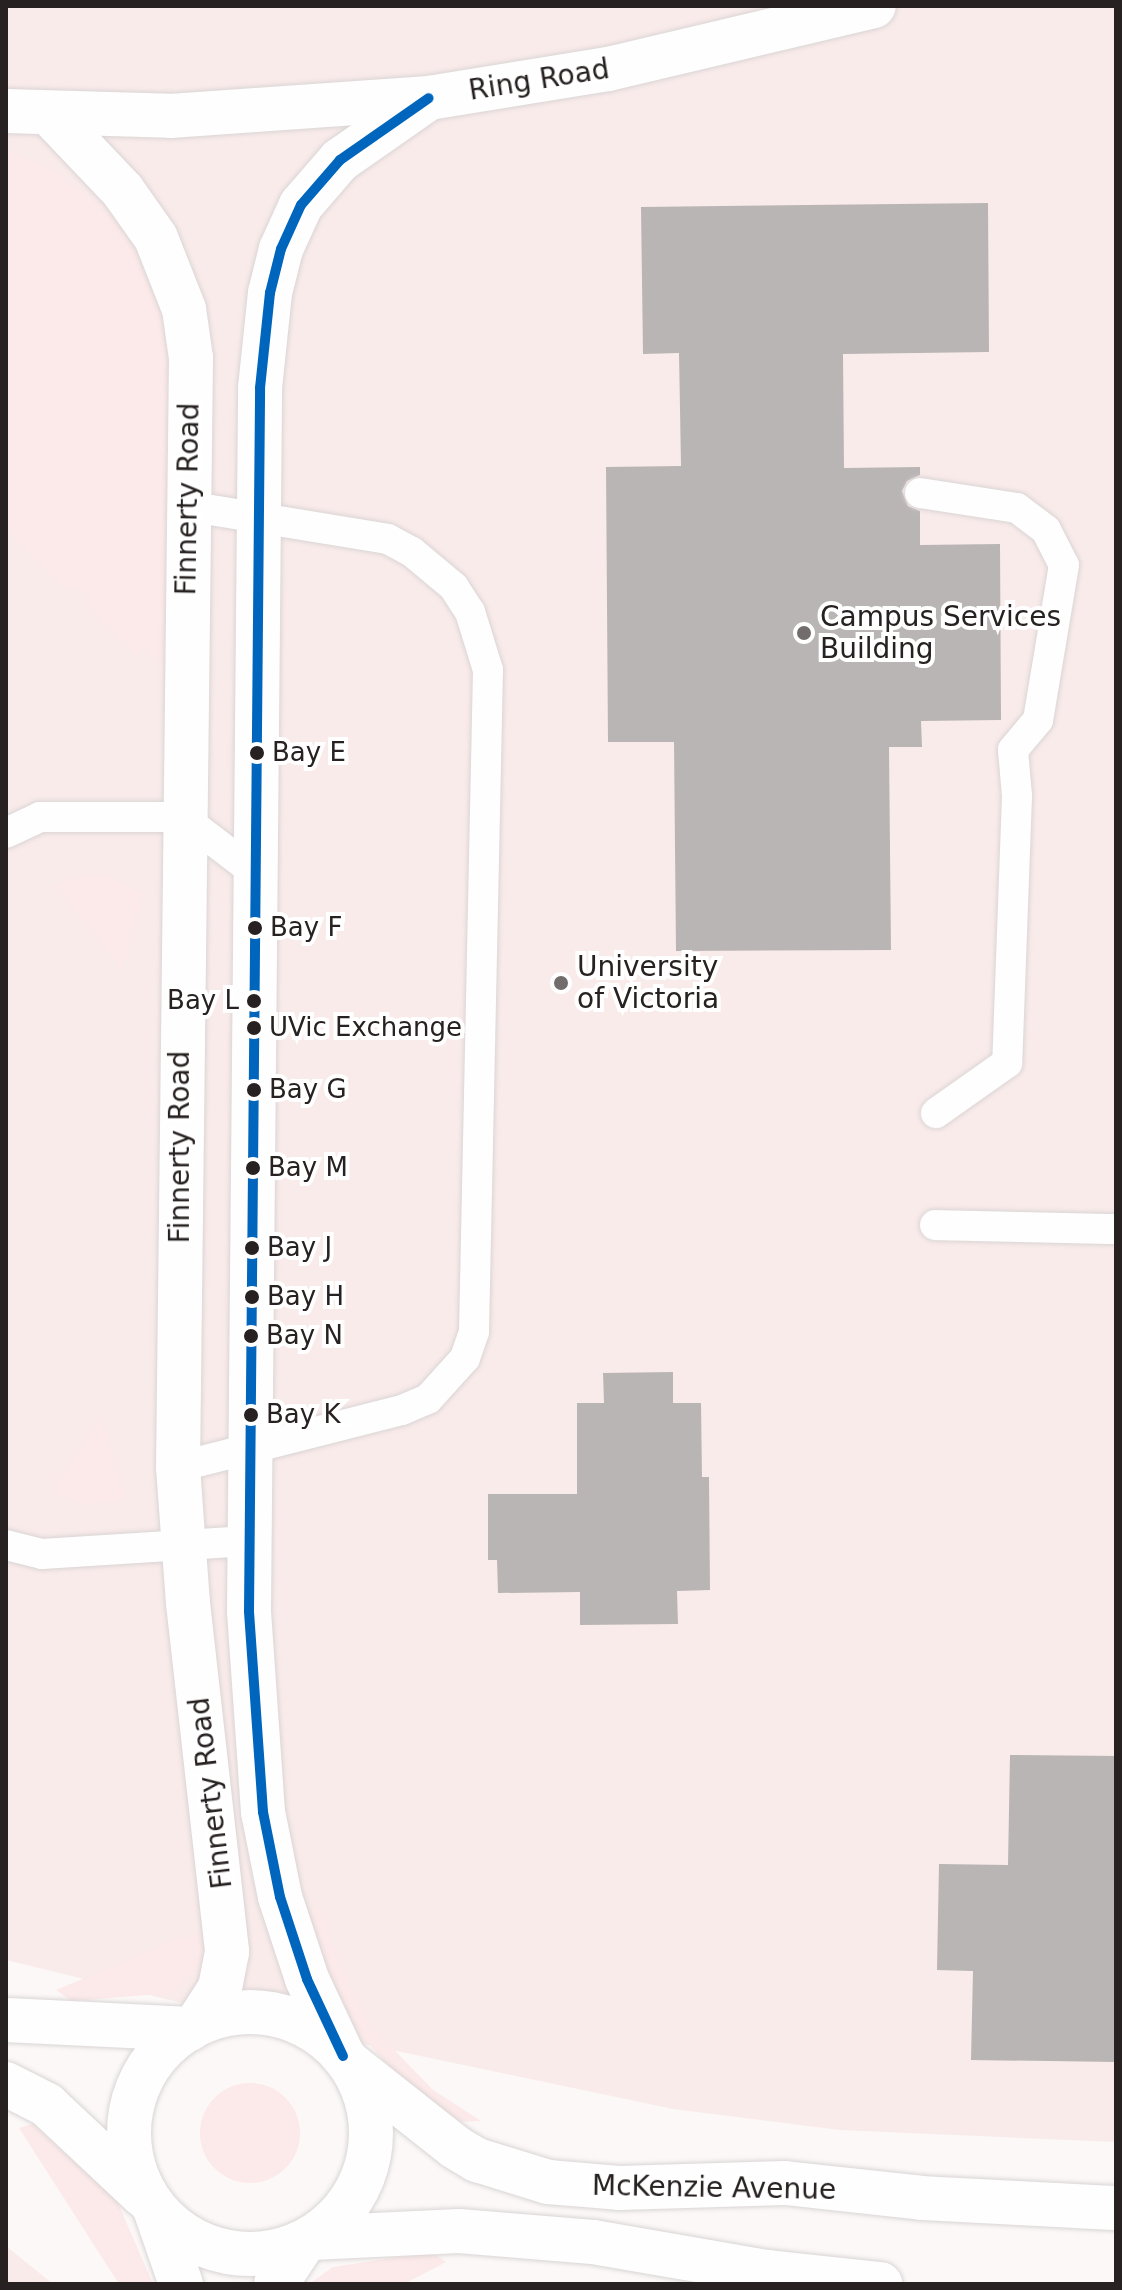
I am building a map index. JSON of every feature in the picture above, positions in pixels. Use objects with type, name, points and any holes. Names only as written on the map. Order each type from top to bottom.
[{"type":"street","name":"Ring Road","points":[[6,111],[170,116],[429,98],[608,69],[874,6]]},
{"type":"street","name":"Finnerty Road","points":[[346,2059],[292,1938],[263,1812],[248,1541],[258,875],[259,518],[264,338],[281,249],[301,205],[320,180],[381,129],[429,98]]},
{"type":"street","name":"Finnerty Road","points":[[50,114],[131,202],[173,272],[191,358],[182,817],[178,1467],[227,1952],[220,1988],[194,2026]]},
{"type":"street","points":[[6,2020],[194,2026],[244,2012],[276,2015],[320,2034],[346,2059],[369,2109],[369,2158],[348,2204],[308,2240],[276,2284]]},
{"type":"street","points":[[181,2284],[131,2156],[132,2107],[152,2061],[194,2026]]},
{"type":"street","name":"McKenzie Avenue","points":[[346,2059],[455,2147],[500,2169],[548,2182],[619,2188],[785,2183],[922,2198],[1116,2208]]},
{"type":"street","points":[[6,2084],[69,2123],[152,2205],[193,2240],[224,2251],[273,2252],[308,2240]]},
{"type":"street","name":"McKenzie Avenue","points":[[308,2240],[385,2231],[504,2234],[593,2242],[767,2272],[880,2284]]},
{"type":"lane","points":[[920,493],[1017,508],[1046,530],[1064,565],[1038,720],[1013,750],[1017,796],[1007,1063],[936,1113]]},
{"type":"lane","points":[[178,1467],[250,1450],[428,1399],[465,1358],[474,1332],[488,670],[482,640],[462,599],[435,567],[412,552],[388,539],[187,506]]},
{"type":"lane","points":[[6,833],[40,817],[182,817],[258,875]]},
{"type":"lane","points":[[935,1225],[1116,1229]]},
{"type":"lane","points":[[6,1545],[42,1554],[184,1549],[248,1541]]},
{"type":"shaded area","name":"University of Victoria","points":[[6,6],[1116,6],[1116,2142],[840,2130],[673,2109],[268,2024],[6,1960]]},
{"type":"shaded area","points":[[6,150],[53,169],[112,216],[136,247],[167,321],[171,361],[165,669],[145,649],[136,657],[85,606],[87,594],[82,588],[67,589],[6,528]]},
{"type":"shaded area","points":[[105,875],[144,893],[122,969],[55,886],[70,878]]},
{"type":"shaded area","points":[[101,1413],[126,1501],[87,1504],[52,1493]]},
{"type":"shaded area","points":[[318,1902],[353,1993],[375,2030],[433,2090],[481,2121],[462,2122],[444,2112],[393,2071],[364,2038],[341,2000],[309,1921]]},
{"type":"shaded area","points":[[198,1931],[205,1947],[199,1966],[171,1993],[72,2001],[56,1990]]},
{"type":"shaded area","points":[[250,2083],[278,2091],[292,2105],[300,2133],[292,2161],[278,2175],[250,2183],[222,2175],[208,2161],[200,2133],[208,2105],[222,2091]]},
{"type":"shaded area","points":[[33,2124],[117,2201],[153,2284],[119,2284],[19,2128]]},
{"type":"shaded area","points":[[6,2246],[53,2284],[6,2284]]},
{"type":"shaded area","points":[[432,2252],[446,2262],[404,2284],[309,2284],[333,2267]]},
{"type":"building","name":"Campus Services Building","points":[[988,203],[989,352],[843,354],[844,468],[920,467],[920,475],[907,481],[902,491],[908,506],[920,511],[920,545],[1000,544],[1001,720],[921,721],[922,747],[889,747],[891,950],[676,951],[674,742],[608,742],[606,467],[681,466],[679,353],[643,354],[641,207]]},
{"type":"building","points":[[673,1372],[673,1403],[701,1403],[702,1477],[709,1477],[710,1590],[677,1591],[678,1624],[580,1625],[580,1592],[498,1593],[497,1560],[488,1560],[488,1494],[577,1494],[577,1403],[604,1403],[603,1373]]},
{"type":"building","points":[[1010,1755],[1116,1756],[1116,2062],[971,2060],[973,1971],[937,1970],[939,1864],[1008,1865]]},
{"type":"transit line","points":[[343,2056],[307,1979],[280,1897],[263,1812],[249,1611],[260,388],[270,293],[281,249],[301,205],[340,160],[429,98]]},
{"type":"place","name":"Campus Services Building","points":[[804,633]]},
{"type":"place","name":"Bay E","points":[[257,753]]},
{"type":"place","name":"Bay F","points":[[255,928]]},
{"type":"place","name":"University of Victoria","points":[[561,983]]},
{"type":"place","name":"Bay L","points":[[254,1001]]},
{"type":"place","name":"UVic Exchange","points":[[254,1028]]},
{"type":"place","name":"Bay G","points":[[254,1090]]},
{"type":"place","name":"Bay M","points":[[253,1168]]},
{"type":"place","name":"Bay J","points":[[252,1248]]},
{"type":"place","name":"Bay H","points":[[252,1297]]},
{"type":"place","name":"Bay N","points":[[251,1336]]},
{"type":"place","name":"Bay K","points":[[251,1415]]}]
